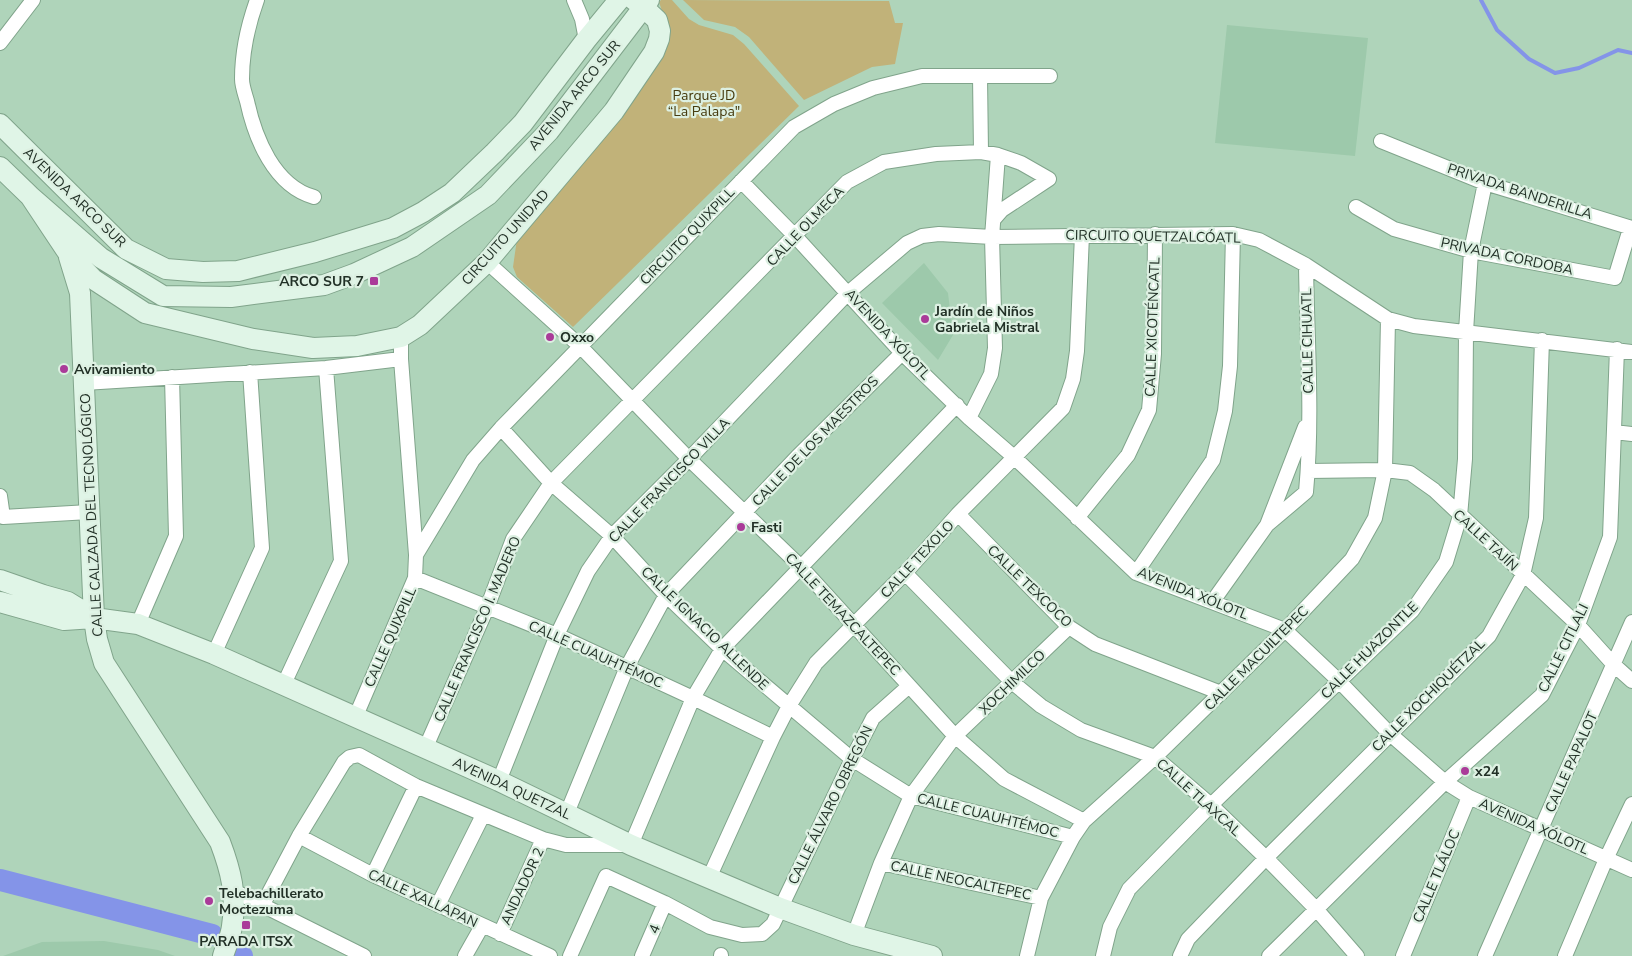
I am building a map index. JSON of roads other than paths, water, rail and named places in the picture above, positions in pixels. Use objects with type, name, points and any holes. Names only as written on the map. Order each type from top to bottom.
[{"type":"street","points":[[0,43],[33,0]]},
{"type":"street","points":[[257,0],[247,28],[242,80],[251,122],[273,167],[302,193],[314,196]]},
{"type":"street","points":[[574,0],[582,19],[586,40]]},
{"type":"street","name":"AVENIDA ARCO SUR","points":[[0,124],[126,249],[166,268],[202,272],[238,271],[315,252],[393,228],[423,212],[452,193],[523,123],[619,0]]},
{"type":"street","name":"AVENIDA ARCO SUR","points":[[0,166],[30,196],[101,258],[163,296],[230,297],[324,285],[412,247],[488,195],[549,131],[642,2]]},
{"type":"street","name":"CIRCUITO UNIDAD","points":[[30,196],[68,254],[93,279],[145,313],[253,339],[314,348],[357,346],[401,337],[420,325],[487,262],[614,110],[654,52],[659,39],[657,20],[642,2]]},
{"type":"street","name":"CIRCUITO QUIXPILL","points":[[416,555],[473,460],[501,428],[794,128],[834,104],[873,88],[922,76],[1050,76]]},
{"type":"street","points":[[980,76],[981,152]]},
{"type":"street","name":"PRIVADA BANDERILLA","points":[[1381,141],[1485,183],[1630,229]]},
{"type":"street","name":"CALLE OLMECA","points":[[634,400],[847,182],[884,162],[936,154],[981,152],[998,155],[1021,163],[1049,178],[1002,210],[995,218]]},
{"type":"street","points":[[969,418],[991,374],[995,348],[992,237],[995,218],[998,155]]},
{"type":"street","name":"AVENIDA XÓLOTL","points":[[741,181],[795,236],[902,353],[1136,573],[1285,630],[1339,681],[1389,734],[1445,782],[1469,797],[1632,870]]},
{"type":"street","name":"CALLE HUAZONTLE","points":[[1103,956],[1110,927],[1129,889],[1211,805],[1412,612],[1446,562],[1460,516],[1464,458],[1466,332],[1471,250],[1485,183]]},
{"type":"street","name":"PRIVADA CORDOBA","points":[[1356,207],[1394,229],[1471,250],[1615,278],[1630,229]]},
{"type":"street","name":"CIRCUITO QUETZALCÓATL","points":[[848,293],[907,243],[922,236],[939,234],[992,237],[1233,234],[1259,240],[1306,265],[1388,319],[1414,326],[1632,352]]},
{"type":"street","name":"CALLE XICOTÉNCATL","points":[[1077,518],[1128,455],[1149,410],[1154,354],[1155,234]]},
{"type":"street","points":[[1136,573],[1212,460],[1225,411],[1230,366],[1233,234]]},
{"type":"street","name":"CALLE TEXOLO","points":[[709,878],[773,737],[789,706],[816,662],[1063,408],[1073,379],[1077,350],[1082,235]]},
{"type":"street","points":[[68,254],[81,251],[101,258]]},
{"type":"street","name":"CALLE CALZADA DEL TECNOLÓGICO","points":[[68,254],[80,293],[94,618],[97,639],[104,663],[220,842],[229,867],[234,892],[232,927],[223,956]]},
{"type":"street","name":"CALLE TEMAZCALTEPEC","points":[[487,262],[580,346],[689,459],[800,566],[955,736],[1004,780],[1084,821]]},
{"type":"street","name":"CALLE CIHUATL","points":[[1213,601],[1267,525],[1306,492],[1308,417],[1306,265]]},
{"type":"street","name":"CALLE FRANCISCO VILLA","points":[[499,781],[557,635],[588,571],[612,536],[689,459],[848,293]]},
{"type":"street","name":"CALLE MACUILTEPEC","points":[[1028,956],[1041,898],[1073,837],[1084,821],[1155,757],[1285,630],[1352,558],[1375,518],[1385,470],[1388,319]]},
{"type":"street","name":"CALLE QUIXPILL","points":[[354,718],[415,578],[416,555],[401,359],[401,337]]},
{"type":"street","name":"CALLE XOCHIQUÉTZAL","points":[[1180,956],[1188,939],[1266,858],[1489,636],[1523,575],[1536,518],[1542,340]]},
{"type":"street","name":"CALLE CITLALI","points":[[1269,956],[1445,782],[1542,695],[1578,625],[1610,537],[1617,349]]},
{"type":"street","name":"CALLE DE LOS MAESTROS","points":[[567,813],[627,667],[666,595],[804,450],[902,353]]},
{"type":"street","points":[[84,383],[326,368],[401,359]]},
{"type":"street","points":[[283,686],[341,561],[326,368]]},
{"type":"street","points":[[214,654],[262,548],[250,372]]},
{"type":"street","points":[[138,624],[176,536],[172,377]]},
{"type":"street","name":"CALLE FRANCISCO I. MADERO","points":[[425,749],[487,608],[513,539],[551,483],[634,400]]},
{"type":"street","points":[[262,906],[299,836],[334,777],[344,762],[350,757],[359,755],[416,786],[544,839],[566,845],[631,845],[694,698],[722,648],[957,405]]},
{"type":"street","name":"CALLE CIHUATL","points":[[1267,525],[1308,417]]},
{"type":"street","name":"CALLE IGNACIO ALLENDE","points":[[501,428],[551,483],[612,536],[666,595],[722,648],[852,759]]},
{"type":"street","points":[[1614,432],[1632,434]]},
{"type":"street","name":"CALLE TAJÍN","points":[[1308,471],[1385,470],[1410,473],[1434,490],[1578,625],[1614,665],[1632,681]]},
{"type":"street","points":[[0,496],[2,517],[89,512]]},
{"type":"street","name":"CALLE TEXCOCO","points":[[958,514],[1069,626],[1096,644],[1221,693]]},
{"type":"street","name":"CALLE TLAXCAL","points":[[905,572],[1012,682],[1041,706],[1081,730],[1155,757],[1211,805],[1266,858],[1317,910],[1357,956]]},
{"type":"street","name":"CALLE CUAUHTÉMOC","points":[[415,578],[557,635],[694,698],[773,737]]},
{"type":"street","points":[[0,580],[68,602],[94,618]]},
{"type":"street","points":[[0,602],[64,620],[94,618]]},
{"type":"street","name":"AVENIDA QUETZAL","points":[[94,618],[138,624],[214,654],[499,781],[631,845],[780,908],[854,935],[932,956]]},
{"type":"street","name":"CALLE PAPALOT","points":[[1485,956],[1632,622]]},
{"type":"street","name":"XOCHIMILCO","points":[[854,935],[881,863],[911,796],[955,736],[1069,626]]},
{"type":"street","name":"CALLE ÁLVARO OBREGÓN","points":[[665,903],[710,927],[742,935],[762,934],[773,924],[873,718],[908,686]]},
{"type":"street","name":"CALLE CUAUHTÉMOC","points":[[852,759],[911,796],[1073,837]]},
{"type":"street","points":[[373,875],[416,786]]},
{"type":"street","name":"CALLE TLÁLOC","points":[[1403,956],[1469,797]]},
{"type":"street","points":[[1565,956],[1606,859],[1632,804]]},
{"type":"street","points":[[438,905],[483,815]]},
{"type":"street","name":"CALLE XALLAPAN","points":[[299,836],[373,875],[550,956]]},
{"type":"street","name":"ANDADOR 2","points":[[500,934],[544,839]]},
{"type":"street","name":"CALLE NEOCALTEPEC","points":[[881,863],[1041,898]]},
{"type":"street","points":[[570,956],[606,876],[665,903]]},
{"type":"street","points":[[234,892],[364,956]]},
{"type":"street","name":"4","points":[[642,956],[665,903]]},
{"type":"street","points":[[465,956],[482,926]]},
{"type":"waterway","points":[[1481,0],[1497,30],[1529,59],[1555,73],[1579,68],[1618,50],[1632,53]]},
{"type":"waterway","points":[[0,880],[212,935]]},
{"type":"waterway","points":[[238,953],[242,956]]},
{"type":"place","name":"ARCO SUR 7","points":[[374,281]]},
{"type":"place","name":"Jardín de Niños Gabriela Mistral","points":[[925,319]]},
{"type":"place","name":"Oxxo","points":[[550,337]]},
{"type":"place","name":"Avivamiento","points":[[64,369]]},
{"type":"place","name":"Fasti","points":[[741,527]]},
{"type":"place","name":"x24","points":[[1465,771]]},
{"type":"place","name":"Telebachillerato Moctezuma","points":[[209,901]]},
{"type":"place","name":"PARADA ITSX","points":[[246,925]]},
{"type":"park label","name":"Parque JD “La Palapa\"","points":[[704,104]]}]
